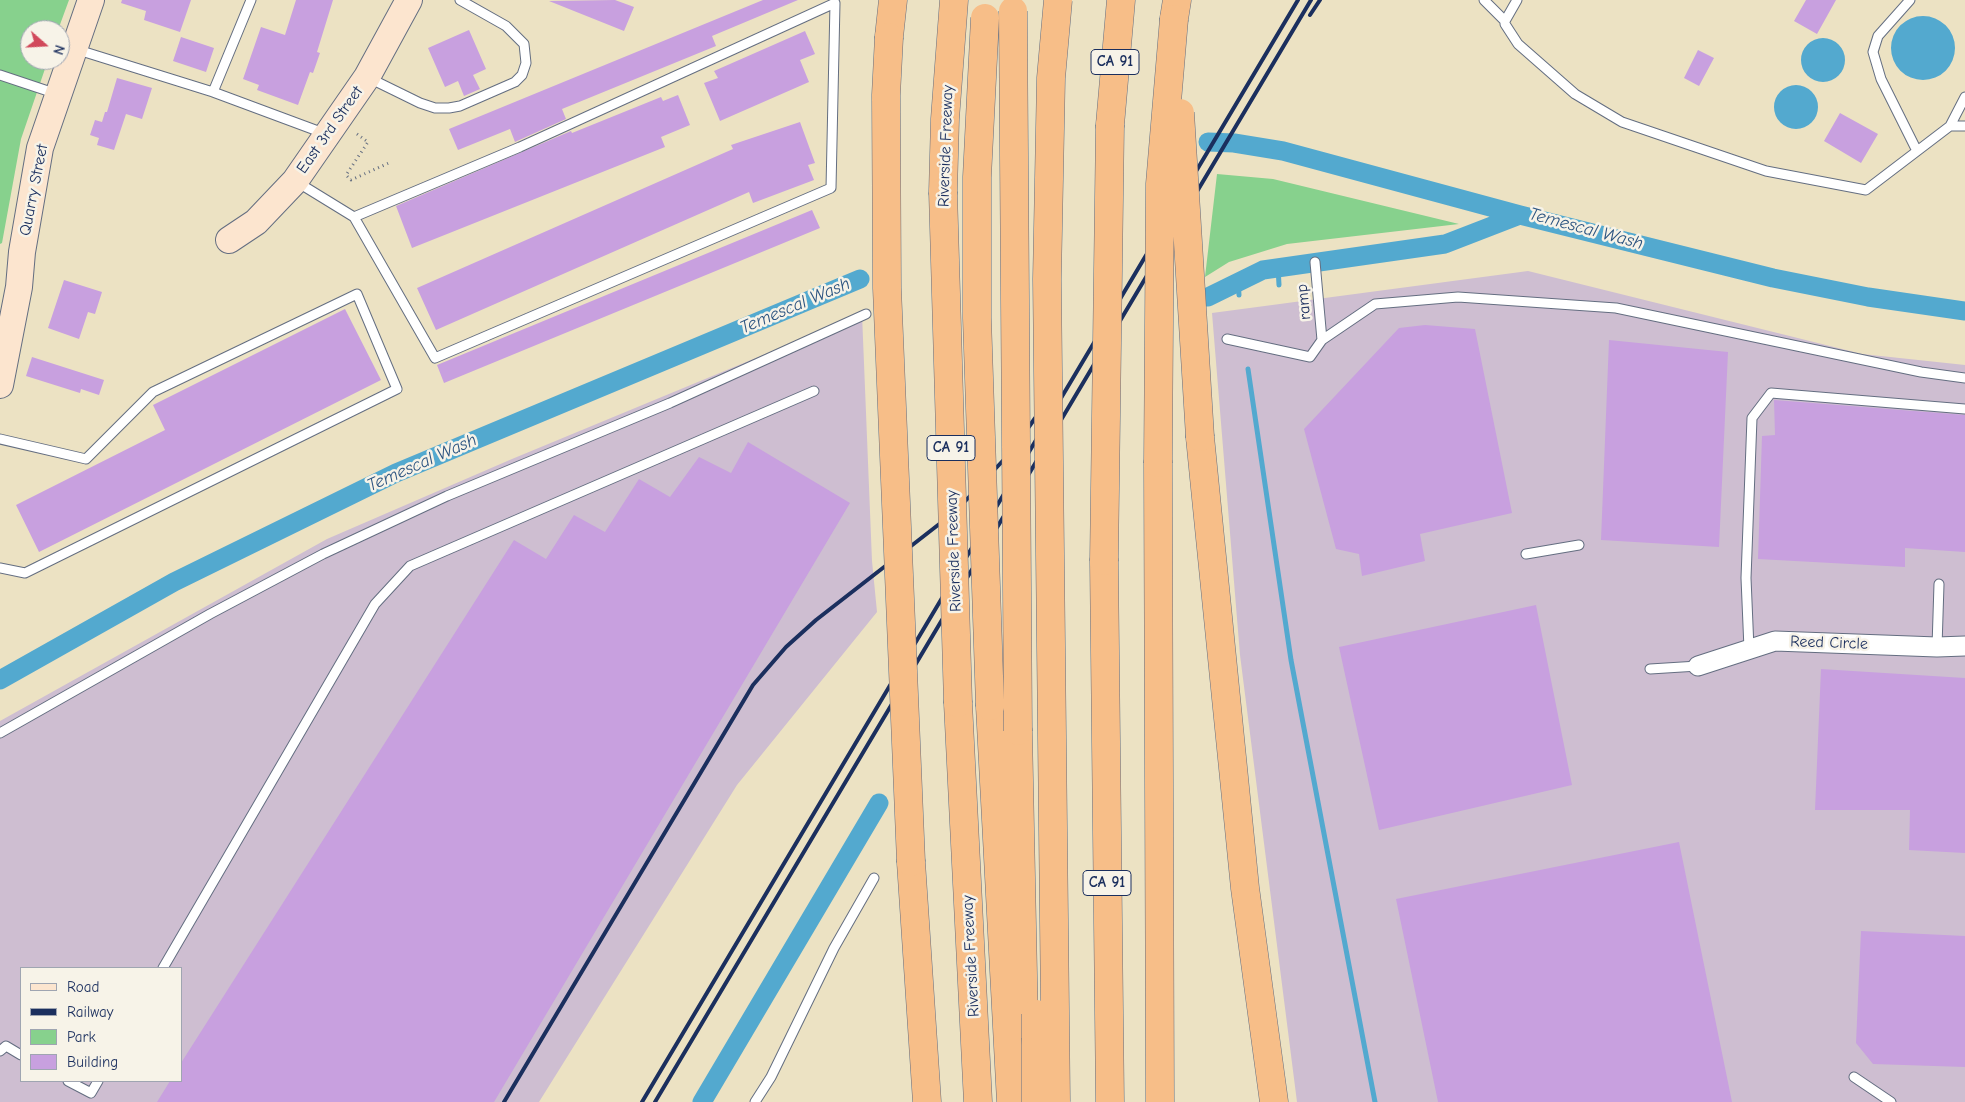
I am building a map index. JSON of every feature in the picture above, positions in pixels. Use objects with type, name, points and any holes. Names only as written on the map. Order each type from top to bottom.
[{"type":"highway","points":[[893,0],[889,37],[885,200],[887,298],[911,862],[927,1102]]},
{"type":"highway","points":[[1036,1102],[1032,613],[1033,154],[1042,0]]},
{"type":"highway","points":[[1056,1102],[1047,279],[1051,78],[1058,0]]},
{"type":"highway","points":[[1030,1102],[1025,1056],[1044,186],[1063,0]]},
{"type":"highway","name":"CA 91","points":[[1110,1102],[1104,561],[1110,125],[1121,0]]},
{"type":"highway","points":[[1014,6],[1031,729],[1045,911],[1050,1032],[1061,1102]]},
{"type":"highway","points":[[986,9],[976,177],[977,318],[990,706],[1011,1102]]},
{"type":"highway","points":[[1176,10],[1200,436],[1245,888],[1274,1102]]},
{"type":"highway","points":[[1160,1102],[1158,464],[1160,184],[1176,10]]},
{"type":"highway","name":"Riverside Freeway","points":[[953,12],[945,119],[943,192],[958,703],[978,1102]]},
{"type":"highway","points":[[1160,720],[1170,979],[1179,1102]]},
{"type":"highway","points":[[910,1102],[911,862]]},
{"type":"street","name":"Quarry Street","points":[[0,385],[10,284],[22,252],[40,148],[91,0]]},
{"type":"street","name":"East 3rd Street","points":[[228,240],[256,222],[295,181],[367,77],[409,0]]},
{"type":"street","name":"Reed Circle","points":[[1698,666],[1775,641],[1937,647],[1965,646]]},
{"type":"lane","points":[[214,92],[251,0]]},
{"type":"lane","points":[[367,77],[420,103],[436,108],[460,106],[515,82],[522,76],[526,63],[524,44],[506,26],[460,0]]},
{"type":"lane","points":[[1484,0],[1505,21],[1518,44],[1575,94],[1622,122],[1766,172],[1866,190],[1950,126],[1965,97]]},
{"type":"lane","points":[[1505,21],[1517,0]]},
{"type":"lane","points":[[1910,0],[1878,36],[1873,52],[1881,79],[1917,151]]},
{"type":"lane","points":[[295,181],[354,217],[435,358],[831,188],[835,3],[520,148],[354,217]]},
{"type":"lane","points":[[74,49],[214,92],[328,135]]},
{"type":"lane","points":[[0,75],[58,95]]},
{"type":"lane","points":[[1950,126],[1965,126]]},
{"type":"lane","name":"ramp","points":[[1315,262],[1322,340]]},
{"type":"lane","points":[[0,439],[86,459],[153,392],[357,294],[397,389],[25,573],[0,568]]},
{"type":"lane","points":[[1227,339],[1310,358],[1322,340],[1375,304],[1458,297],[1616,308],[1921,372],[1965,378]]},
{"type":"lane","points":[[0,733],[210,614],[323,554],[447,496],[670,403],[866,314]]},
{"type":"lane","points":[[164,967],[375,604],[410,566],[814,390]]},
{"type":"lane","points":[[1749,650],[1746,578],[1752,418],[1771,393],[1965,409]]},
{"type":"lane","points":[[1526,554],[1579,545]]},
{"type":"lane","points":[[1937,647],[1939,584]]},
{"type":"lane","points":[[1650,669],[1698,666]]},
{"type":"lane","points":[[755,1102],[771,1077],[834,948],[874,878]]},
{"type":"lane","points":[[0,1051],[6,1046],[20,1054]]},
{"type":"lane","points":[[1854,1076],[1891,1102]]},
{"type":"lane","points":[[70,1082],[91,1093],[97,1082]]},
{"type":"path","points":[[357,134],[368,142],[346,175],[351,180],[391,162]]},
{"type":"shaded area","points":[[1528,271],[1862,354],[1965,365],[1965,1102],[1297,1102],[1240,655],[1212,313]]},
{"type":"shaded area","points":[[862,314],[872,561],[877,612],[737,785],[539,1102],[0,1102],[0,721],[327,539],[512,459]]},
{"type":"green space","points":[[0,0],[69,0],[62,20],[20,20],[20,70],[45,70],[21,139],[2,243],[0,244]]},
{"type":"green space","points":[[1217,174],[1273,179],[1459,224],[1287,244],[1229,262],[1205,277]]},
{"type":"water","points":[[1923,16],[1941,22],[1949,30],[1955,48],[1949,66],[1941,74],[1923,80],[1905,74],[1897,66],[1891,48],[1897,30],[1905,22]]},
{"type":"water","points":[[1827,38],[1839,44],[1844,51],[1844,69],[1839,76],[1832,81],[1819,82],[1811,79],[1804,72],[1801,56],[1804,48],[1811,41]]},
{"type":"water","points":[[1800,85],[1812,91],[1817,98],[1817,116],[1812,123],[1805,128],[1792,129],[1784,126],[1777,119],[1774,103],[1777,95],[1784,88]]},
{"type":"building","points":[[122,0],[191,0],[180,32],[144,20],[146,11],[121,3]]},
{"type":"building","points":[[296,0],[333,0],[317,52],[320,53],[313,73],[310,72],[298,105],[257,90],[259,85],[243,79],[261,27],[285,35]]},
{"type":"building","points":[[615,0],[634,7],[624,31],[549,1]]},
{"type":"building","points":[[763,0],[798,0],[712,36],[716,46],[562,109],[566,119],[515,142],[510,129],[458,150],[449,129]]},
{"type":"building","points":[[1806,0],[1836,0],[1817,34],[1794,21]]},
{"type":"building","points":[[469,30],[486,69],[473,75],[480,89],[464,96],[458,81],[445,87],[428,48]]},
{"type":"building","points":[[805,31],[815,54],[800,60],[809,82],[720,121],[704,83],[718,78],[714,71]]},
{"type":"building","points":[[181,37],[214,48],[206,72],[173,61]]},
{"type":"building","points":[[1698,50],[1714,58],[1699,86],[1684,78]]},
{"type":"building","points":[[117,78],[152,88],[142,119],[126,114],[114,150],[97,145],[99,138],[90,135],[95,120],[102,122],[105,112],[107,112]]},
{"type":"building","points":[[678,95],[690,125],[661,137],[665,147],[412,248],[396,206],[571,131],[572,133],[661,97],[663,101]]},
{"type":"building","points":[[1840,113],[1878,134],[1861,163],[1824,141]]},
{"type":"building","points":[[800,122],[815,163],[808,165],[814,180],[753,203],[749,192],[436,330],[417,288],[733,149],[731,145]]},
{"type":"building","points":[[812,210],[820,228],[444,383],[437,365]]},
{"type":"building","points":[[64,280],[102,292],[95,314],[88,312],[79,339],[48,328]]},
{"type":"building","points":[[345,309],[381,380],[39,552],[16,505],[165,430],[153,405]]},
{"type":"building","points":[[1425,325],[1475,329],[1512,513],[1420,534],[1425,561],[1362,576],[1359,554],[1336,549],[1304,429],[1399,328]]},
{"type":"building","points":[[1609,340],[1728,352],[1719,547],[1601,540]]},
{"type":"building","points":[[32,357],[104,380],[99,395],[81,389],[80,393],[26,376]]},
{"type":"building","points":[[1774,400],[1965,415],[1965,552],[1905,548],[1905,567],[1758,559],[1762,436],[1775,435]]},
{"type":"building","points":[[748,442],[850,503],[494,1102],[157,1102],[169,1082],[182,1082],[182,1061],[514,540],[546,559],[574,515],[605,532],[639,479],[670,497],[699,457],[731,473]]},
{"type":"building","points":[[1536,605],[1572,785],[1379,830],[1339,647]]},
{"type":"building","points":[[1821,669],[1965,678],[1965,853],[1909,850],[1910,810],[1815,810]]},
{"type":"building","points":[[1679,842],[1732,1102],[1438,1102],[1396,899]]},
{"type":"building","points":[[1861,931],[1965,936],[1965,1067],[1873,1064],[1856,1043]]},
{"type":"waterway","name":"Temescal Wash","points":[[1208,142],[1234,143],[1283,151],[1520,215],[1773,278],[1868,297],[1965,311]]},
{"type":"waterway","points":[[1208,297],[1263,270],[1445,244],[1520,215]]},
{"type":"waterway","points":[[1278,267],[1279,285]]},
{"type":"waterway","name":"Temescal Wash","points":[[0,680],[174,582],[396,473],[860,279]]},
{"type":"waterway","points":[[1238,280],[1239,295]]},
{"type":"waterway","points":[[1248,369],[1291,660],[1375,1102]]},
{"type":"waterway","points":[[702,1102],[879,803]]},
{"type":"railway","points":[[642,1102],[1298,0]]},
{"type":"railway","points":[[655,1102],[1311,0]]},
{"type":"railway","points":[[1310,15],[1320,0]]},
{"type":"railway","points":[[504,1102],[753,685],[786,647],[816,620],[956,511],[1011,452],[1043,407]]}]
